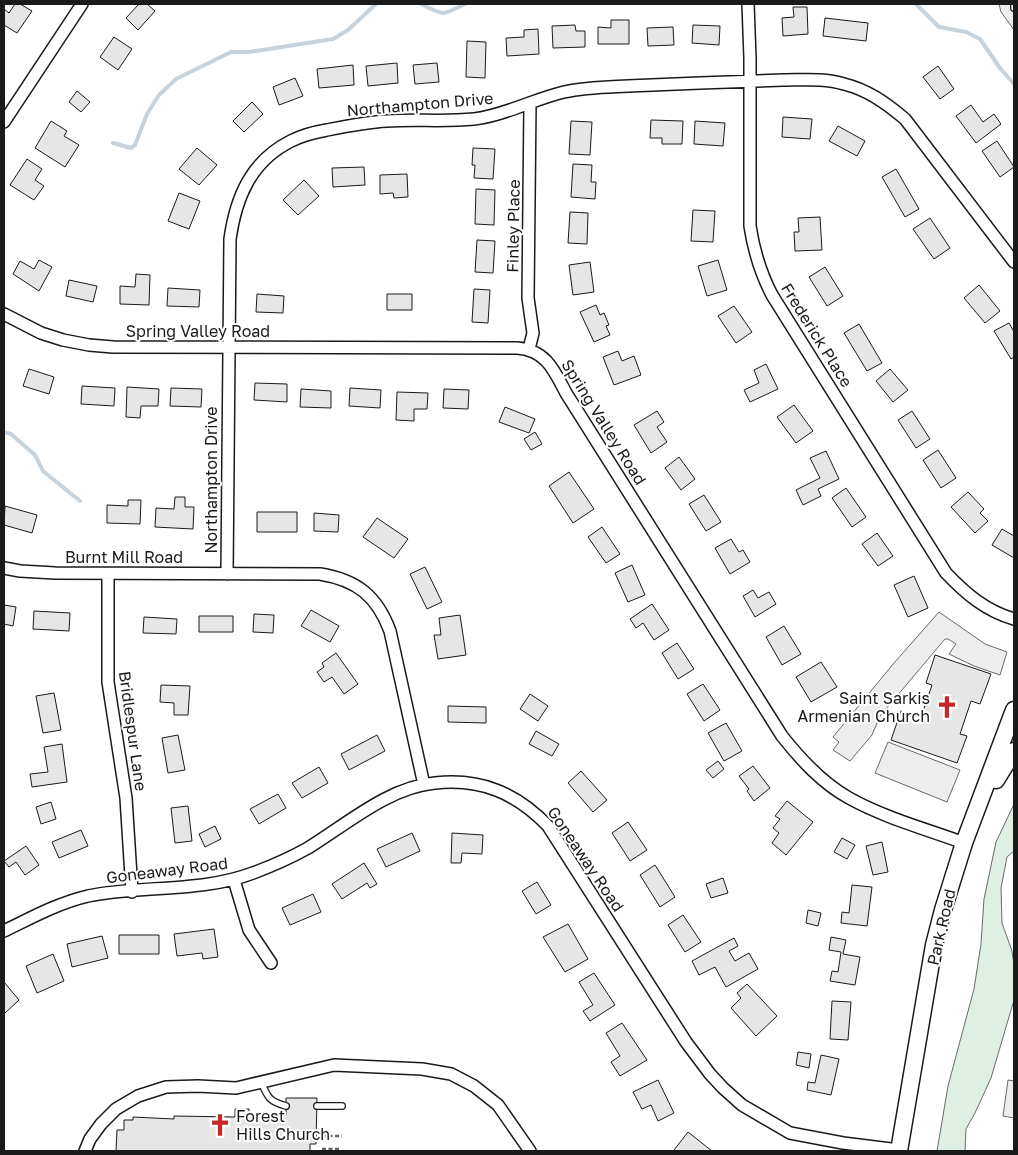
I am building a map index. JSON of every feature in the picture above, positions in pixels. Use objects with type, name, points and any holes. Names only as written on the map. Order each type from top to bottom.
[{"type":"main road","name":"Park Road","points":[[899,1151],[934,945],[943,910],[964,843],[1014,710]]},
{"type":"main road","points":[[973,818],[1014,750]]},
{"type":"street","points":[[4,122],[82,4]]},
{"type":"street","name":"Frederick Place","points":[[748,4],[750,226],[753,250],[761,274],[777,304],[946,573],[972,598],[995,612],[1014,619]]},
{"type":"street","name":"Northampton Drive","points":[[227,574],[228,348],[230,239],[233,218],[243,191],[266,159],[282,146],[306,134],[386,121],[448,121],[476,118],[504,113],[566,91],[593,87],[819,79],[831,81],[867,92],[887,104],[905,119],[1014,262]]},
{"type":"street","name":"Finley Place","points":[[529,349],[533,333],[528,298],[530,103]]},
{"type":"street","name":"Spring Valley Road","points":[[4,314],[41,333],[89,345],[228,348],[529,349],[540,355],[551,365],[566,393],[782,736],[796,753],[815,773],[848,797],[870,808],[964,843]]},
{"type":"street","name":"Burnt Mill Road","points":[[4,568],[55,573],[320,574],[343,579],[365,592],[377,604],[385,618],[390,632],[424,785]]},
{"type":"street","name":"Bridlespur Lane","points":[[108,574],[108,682],[126,798],[132,892]]},
{"type":"street","name":"Goneaway Road","points":[[4,931],[65,903],[88,896],[188,887],[234,880],[279,863],[306,849],[389,797],[424,785],[459,782],[498,790],[532,810],[553,834],[686,1042],[723,1088],[742,1105],[790,1132],[843,1143],[899,1151]]},
{"type":"street","points":[[234,880],[249,930],[271,962]]},
{"type":"street","points":[[85,1151],[101,1124],[116,1109],[138,1096],[166,1087],[236,1088],[334,1065],[422,1069],[451,1074],[474,1086],[498,1105],[530,1151]]},
{"type":"lane","points":[[261,1082],[267,1097],[273,1102],[286,1106]]},
{"type":"lane","points":[[316,1106],[342,1106]]},
{"type":"path","points":[[322,1136],[342,1136]]},
{"type":"path","points":[[322,1149],[341,1149]]},
{"type":"green space","points":[[1014,804],[1014,851],[1007,857],[1001,888],[1002,923],[1012,951],[1014,965],[1014,1000],[991,1078],[966,1129],[965,1151],[937,1151],[948,1086],[974,989],[981,944],[984,899],[996,842]]},
{"type":"shaded area","points":[[999,4],[1014,4],[1014,30],[1001,12]]},
{"type":"shaded area","points":[[939,612],[985,644],[1007,652],[1000,675],[974,666],[949,654],[956,644],[945,639],[880,716],[872,735],[850,761],[833,750],[839,742],[833,737]]},
{"type":"shaded area","points":[[888,742],[960,770],[947,802],[875,773]]},
{"type":"shaded area","points":[[1008,1080],[1014,1081],[1014,1118],[1003,1116]]},
{"type":"building","points":[[15,4],[20,4],[32,11],[17,33],[4,25],[4,9],[9,13]]},
{"type":"building","points":[[139,4],[147,4],[155,11],[138,30],[126,18]]},
{"type":"building","points":[[793,7],[807,7],[808,34],[783,36],[782,18],[794,17]]},
{"type":"building","points":[[825,18],[868,23],[866,41],[823,36]]},
{"type":"building","points":[[611,20],[629,20],[629,44],[598,44],[598,27],[611,28]]},
{"type":"building","points":[[575,25],[576,31],[585,31],[585,47],[553,48],[552,26]]},
{"type":"building","points":[[693,25],[720,26],[719,45],[692,43]]},
{"type":"building","points":[[673,27],[674,45],[648,46],[647,28]]},
{"type":"building","points":[[538,29],[539,54],[507,56],[506,38],[524,37],[524,30]]},
{"type":"building","points":[[114,37],[132,49],[118,70],[100,57]]},
{"type":"building","points":[[467,41],[486,42],[485,78],[466,77]]},
{"type":"building","points":[[397,63],[398,83],[368,86],[366,66]]},
{"type":"building","points":[[437,63],[439,82],[415,84],[413,65]]},
{"type":"building","points":[[353,65],[354,85],[319,88],[317,69]]},
{"type":"building","points":[[938,66],[954,89],[940,99],[923,77]]},
{"type":"building","points":[[295,78],[303,96],[279,105],[273,87]]},
{"type":"building","points":[[77,91],[90,102],[81,112],[69,102]]},
{"type":"building","points":[[252,102],[263,114],[244,132],[233,121]]},
{"type":"building","points":[[971,105],[983,122],[994,114],[1001,124],[976,143],[956,116]]},
{"type":"building","points":[[783,117],[812,119],[810,139],[782,137]]},
{"type":"building","points":[[651,120],[683,121],[682,144],[662,144],[662,138],[650,138]]},
{"type":"building","points":[[51,121],[67,131],[64,136],[79,145],[65,167],[35,148]]},
{"type":"building","points":[[571,121],[592,122],[590,155],[569,154]]},
{"type":"building","points":[[695,121],[725,123],[723,146],[694,144]]},
{"type":"building","points":[[838,126],[865,141],[857,156],[829,141]]},
{"type":"building","points":[[997,141],[1014,167],[1000,177],[982,151]]},
{"type":"building","points":[[197,148],[217,165],[199,185],[179,169]]},
{"type":"building","points":[[473,148],[495,149],[493,179],[474,178],[475,165],[472,165]]},
{"type":"building","points":[[27,159],[42,169],[35,180],[44,186],[34,200],[10,185]]},
{"type":"building","points":[[573,164],[592,165],[591,182],[596,182],[595,199],[571,197]]},
{"type":"building","points":[[364,167],[365,185],[333,187],[332,168]]},
{"type":"building","points":[[896,169],[919,209],[905,217],[882,177]]},
{"type":"building","points":[[407,174],[408,197],[394,198],[393,193],[380,194],[380,175]]},
{"type":"building","points":[[304,180],[319,196],[298,215],[283,200]]},
{"type":"building","points":[[476,189],[495,190],[494,225],[475,224]]},
{"type":"building","points":[[179,193],[200,201],[189,229],[168,221]]},
{"type":"building","points":[[693,210],[715,211],[713,242],[691,241]]},
{"type":"building","points":[[570,212],[588,213],[587,244],[568,243]]},
{"type":"building","points":[[820,217],[822,250],[795,251],[794,232],[799,232],[798,218]]},
{"type":"building","points":[[930,218],[950,248],[934,259],[913,229]]},
{"type":"building","points":[[477,240],[495,241],[493,273],[475,272]]},
{"type":"building","points":[[39,260],[52,267],[39,291],[13,274],[20,261],[34,269]]},
{"type":"building","points":[[718,260],[727,290],[707,296],[698,266]]},
{"type":"building","points":[[590,262],[594,292],[573,295],[569,265]]},
{"type":"building","points":[[825,267],[843,296],[827,306],[809,277]]},
{"type":"building","points":[[136,274],[150,275],[149,305],[120,304],[120,286],[135,287]]},
{"type":"building","points":[[69,280],[97,286],[93,302],[66,296]]},
{"type":"building","points":[[979,285],[1000,311],[985,323],[964,298]]},
{"type":"building","points":[[168,288],[200,290],[199,307],[167,306]]},
{"type":"building","points":[[474,289],[490,290],[488,323],[472,322]]},
{"type":"building","points":[[257,294],[284,296],[283,313],[256,312]]},
{"type":"building","points":[[387,294],[412,294],[412,310],[387,310]]},
{"type":"building","points":[[596,305],[600,315],[604,313],[609,325],[606,326],[610,335],[594,342],[580,312]]},
{"type":"building","points":[[734,306],[752,332],[736,343],[718,316]]},
{"type":"building","points":[[1009,323],[1014,332],[1014,357],[1011,359],[994,331]]},
{"type":"building","points":[[859,324],[882,363],[867,371],[844,333]]},
{"type":"building","points":[[618,351],[622,361],[634,356],[641,375],[614,385],[603,357]]},
{"type":"building","points":[[766,364],[778,389],[750,402],[744,390],[759,383],[754,370]]},
{"type":"building","points":[[29,369],[54,377],[49,394],[23,386]]},
{"type":"building","points":[[890,369],[908,390],[893,402],[876,381]]},
{"type":"building","points":[[255,383],[287,384],[287,402],[254,400]]},
{"type":"building","points":[[82,386],[115,388],[114,406],[81,404]]},
{"type":"building","points":[[127,387],[159,389],[158,406],[141,406],[140,418],[126,417]]},
{"type":"building","points":[[171,388],[202,389],[201,407],[170,406]]},
{"type":"building","points":[[350,388],[381,390],[380,408],[349,406]]},
{"type":"building","points":[[301,389],[331,391],[331,408],[300,407]]},
{"type":"building","points":[[444,389],[469,390],[468,409],[443,408]]},
{"type":"building","points":[[397,392],[428,393],[427,409],[414,409],[414,421],[396,420]]},
{"type":"building","points":[[794,405],[813,431],[796,443],[777,417]]},
{"type":"building","points":[[505,407],[535,419],[529,433],[499,422]]},
{"type":"building","points":[[657,411],[664,422],[657,427],[667,442],[651,453],[634,425]]},
{"type":"building","points":[[912,411],[930,439],[916,448],[898,420]]},
{"type":"building","points":[[535,432],[542,444],[531,450],[524,439]]},
{"type":"building","points":[[938,450],[956,478],[941,488],[923,460]]},
{"type":"building","points":[[826,451],[839,479],[818,489],[821,496],[803,505],[796,490],[820,478],[810,458]]},
{"type":"building","points":[[679,457],[695,479],[681,490],[665,468]]},
{"type":"building","points":[[569,472],[594,509],[573,523],[549,486]]},
{"type":"building","points":[[846,488],[866,517],[852,527],[832,498]]},
{"type":"building","points":[[968,492],[984,509],[980,513],[988,521],[975,533],[951,507]]},
{"type":"building","points":[[704,495],[721,522],[706,531],[689,504]]},
{"type":"building","points":[[175,497],[185,497],[185,507],[194,507],[193,529],[155,527],[156,508],[174,509]]},
{"type":"building","points":[[128,500],[141,500],[140,524],[107,523],[107,505],[128,506]]},
{"type":"building","points":[[5,506],[37,515],[32,533],[4,525]]},
{"type":"building","points":[[257,512],[297,512],[297,532],[257,532]]},
{"type":"building","points":[[314,513],[339,515],[338,532],[314,531]]},
{"type":"building","points":[[377,518],[408,539],[394,558],[363,537]]},
{"type":"building","points":[[602,527],[620,554],[606,563],[588,537]]},
{"type":"building","points":[[1002,529],[1014,536],[1014,558],[992,545]]},
{"type":"building","points":[[877,533],[893,556],[878,566],[862,544]]},
{"type":"building","points":[[731,539],[739,552],[743,550],[750,562],[730,574],[715,548]]},
{"type":"building","points":[[632,565],[645,595],[628,602],[615,573]]},
{"type":"building","points":[[425,567],[442,602],[427,609],[410,574]]},
{"type":"building","points":[[914,576],[928,608],[908,617],[894,585]]},
{"type":"building","points":[[753,590],[758,598],[769,592],[776,604],[755,617],[743,596]]},
{"type":"building","points":[[652,604],[669,630],[654,640],[643,623],[636,628],[630,619]]},
{"type":"building","points":[[4,605],[16,607],[13,626],[4,624]]},
{"type":"building","points":[[311,610],[339,626],[330,642],[301,626]]},
{"type":"building","points":[[34,611],[70,613],[69,631],[33,629]]},
{"type":"building","points":[[254,614],[274,615],[273,633],[253,632]]},
{"type":"building","points":[[460,615],[466,655],[438,659],[434,635],[441,635],[439,618]]},
{"type":"building","points":[[199,616],[233,616],[233,632],[199,632]]},
{"type":"building","points":[[144,617],[177,619],[176,634],[143,633]]},
{"type":"building","points":[[784,626],[801,654],[782,665],[766,637]]},
{"type":"building","points":[[677,643],[694,669],[678,679],[662,653]]},
{"type":"building","points":[[336,653],[358,684],[344,694],[332,677],[324,682],[317,672],[324,667],[322,663]]},
{"type":"building","name":"Saint Sarkis Armenian Church","points":[[935,655],[991,674],[980,704],[971,701],[960,734],[967,736],[957,763],[891,740],[901,711],[921,717],[932,685],[926,683]]},
{"type":"building","points":[[821,662],[837,687],[811,702],[796,677]]},
{"type":"building","points":[[703,684],[720,710],[704,721],[687,694]]},
{"type":"building","points":[[161,685],[190,686],[188,715],[174,715],[174,703],[160,702]]},
{"type":"building","points":[[54,693],[61,730],[43,733],[36,696]]},
{"type":"building","points":[[530,694],[548,706],[538,721],[520,709]]},
{"type":"building","points":[[448,706],[486,707],[486,723],[448,722]]},
{"type":"building","points":[[726,723],[742,751],[724,761],[708,733]]},
{"type":"building","points":[[536,731],[559,744],[552,756],[529,744]]},
{"type":"building","points":[[178,735],[185,770],[168,773],[162,738]]},
{"type":"building","points":[[377,735],[385,751],[349,770],[341,754]]},
{"type":"building","points":[[62,744],[67,782],[32,787],[30,774],[48,772],[44,747]]},
{"type":"building","points":[[718,761],[724,769],[713,778],[706,770]]},
{"type":"building","points":[[753,766],[770,788],[754,801],[747,791],[749,789],[739,776]]},
{"type":"building","points":[[319,767],[328,783],[302,798],[292,783]]},
{"type":"building","points":[[581,771],[607,800],[593,812],[568,783]]},
{"type":"building","points":[[278,794],[286,808],[259,824],[250,809]]},
{"type":"building","points":[[787,801],[813,822],[786,855],[772,843],[779,833],[773,828],[780,819],[775,816]]},
{"type":"building","points":[[51,802],[56,819],[41,824],[36,807]]},
{"type":"building","points":[[188,806],[192,841],[175,843],[171,808]]},
{"type":"building","points":[[628,822],[647,850],[630,861],[612,833]]},
{"type":"building","points":[[215,826],[221,839],[205,847],[199,834]]},
{"type":"building","points":[[81,830],[88,846],[59,858],[52,842]]},
{"type":"building","points":[[412,833],[420,851],[386,867],[377,849]]},
{"type":"building","points":[[452,833],[483,835],[482,854],[462,853],[461,863],[451,863]]},
{"type":"building","points":[[842,838],[855,845],[847,859],[834,852]]},
{"type":"building","points":[[882,842],[888,872],[873,875],[866,846]]},
{"type":"building","points":[[26,846],[39,865],[25,875],[16,862],[9,867],[4,861]]},
{"type":"building","points":[[364,863],[377,884],[370,888],[367,883],[342,899],[332,884]]},
{"type":"building","points":[[655,865],[675,897],[660,907],[640,875]]},
{"type":"building","points":[[723,878],[728,893],[711,898],[706,884]]},
{"type":"building","points":[[537,882],[551,905],[536,914],[522,891]]},
{"type":"building","points":[[852,885],[872,887],[867,926],[841,923],[842,912],[849,913]]},
{"type":"building","points":[[313,894],[321,912],[290,925],[282,908]]},
{"type":"building","points":[[808,910],[821,913],[818,926],[806,923]]},
{"type":"building","points":[[683,915],[701,942],[685,952],[668,925]]},
{"type":"building","points":[[568,924],[588,959],[565,972],[543,937]]},
{"type":"building","points":[[214,929],[218,957],[203,959],[202,953],[177,956],[174,934]]},
{"type":"building","points":[[119,935],[159,935],[159,954],[119,954]]},
{"type":"building","points":[[102,936],[108,958],[72,967],[67,944]]},
{"type":"building","points":[[831,937],[846,940],[843,954],[860,957],[855,985],[830,981],[832,971],[838,972],[841,952],[829,950]]},
{"type":"building","points":[[734,938],[738,946],[729,951],[735,961],[749,953],[758,969],[726,987],[715,967],[699,975],[692,961]]},
{"type":"building","points":[[53,954],[64,981],[37,993],[26,966]]},
{"type":"building","points":[[594,973],[615,1005],[590,1021],[583,1011],[593,1005],[579,982]]},
{"type":"building","points":[[4,982],[19,1000],[4,1014]]},
{"type":"building","points":[[747,984],[777,1016],[756,1036],[731,1008],[741,998],[737,993]]},
{"type":"building","points":[[832,1001],[851,1002],[848,1040],[830,1039]]},
{"type":"building","points":[[622,1023],[647,1060],[620,1076],[611,1062],[620,1056],[606,1033]]},
{"type":"building","points":[[798,1052],[811,1054],[809,1068],[796,1065]]},
{"type":"building","points":[[821,1055],[839,1059],[831,1095],[807,1090],[808,1082],[815,1083]]},
{"type":"building","points":[[658,1080],[674,1113],[658,1121],[651,1105],[642,1109],[633,1092]]},
{"type":"building","name":"Forest Hills Church","points":[[286,1098],[317,1098],[316,1144],[310,1144],[310,1151],[116,1151],[117,1130],[124,1130],[124,1120],[133,1120],[133,1117],[174,1119],[174,1116],[235,1117],[235,1109],[249,1109],[249,1115],[286,1115]]},
{"type":"building","points":[[688,1132],[712,1151],[674,1150]]},
{"type":"waterway","points":[[113,143],[131,148],[135,145],[147,114],[159,95],[176,79],[231,52],[249,52],[333,39],[348,30],[376,4]]},
{"type":"waterway","points":[[421,4],[443,13],[465,4]]},
{"type":"waterway","points":[[916,4],[939,27],[966,32],[980,39],[1000,68],[1014,84]]},
{"type":"waterway","points":[[4,432],[11,434],[35,455],[43,471],[80,501]]},
{"type":"place","name":"Saint Sarkis Armenian Church","points":[[947,707]]},
{"type":"place","name":"Forest Hills Church","points":[[220,1125]]}]
